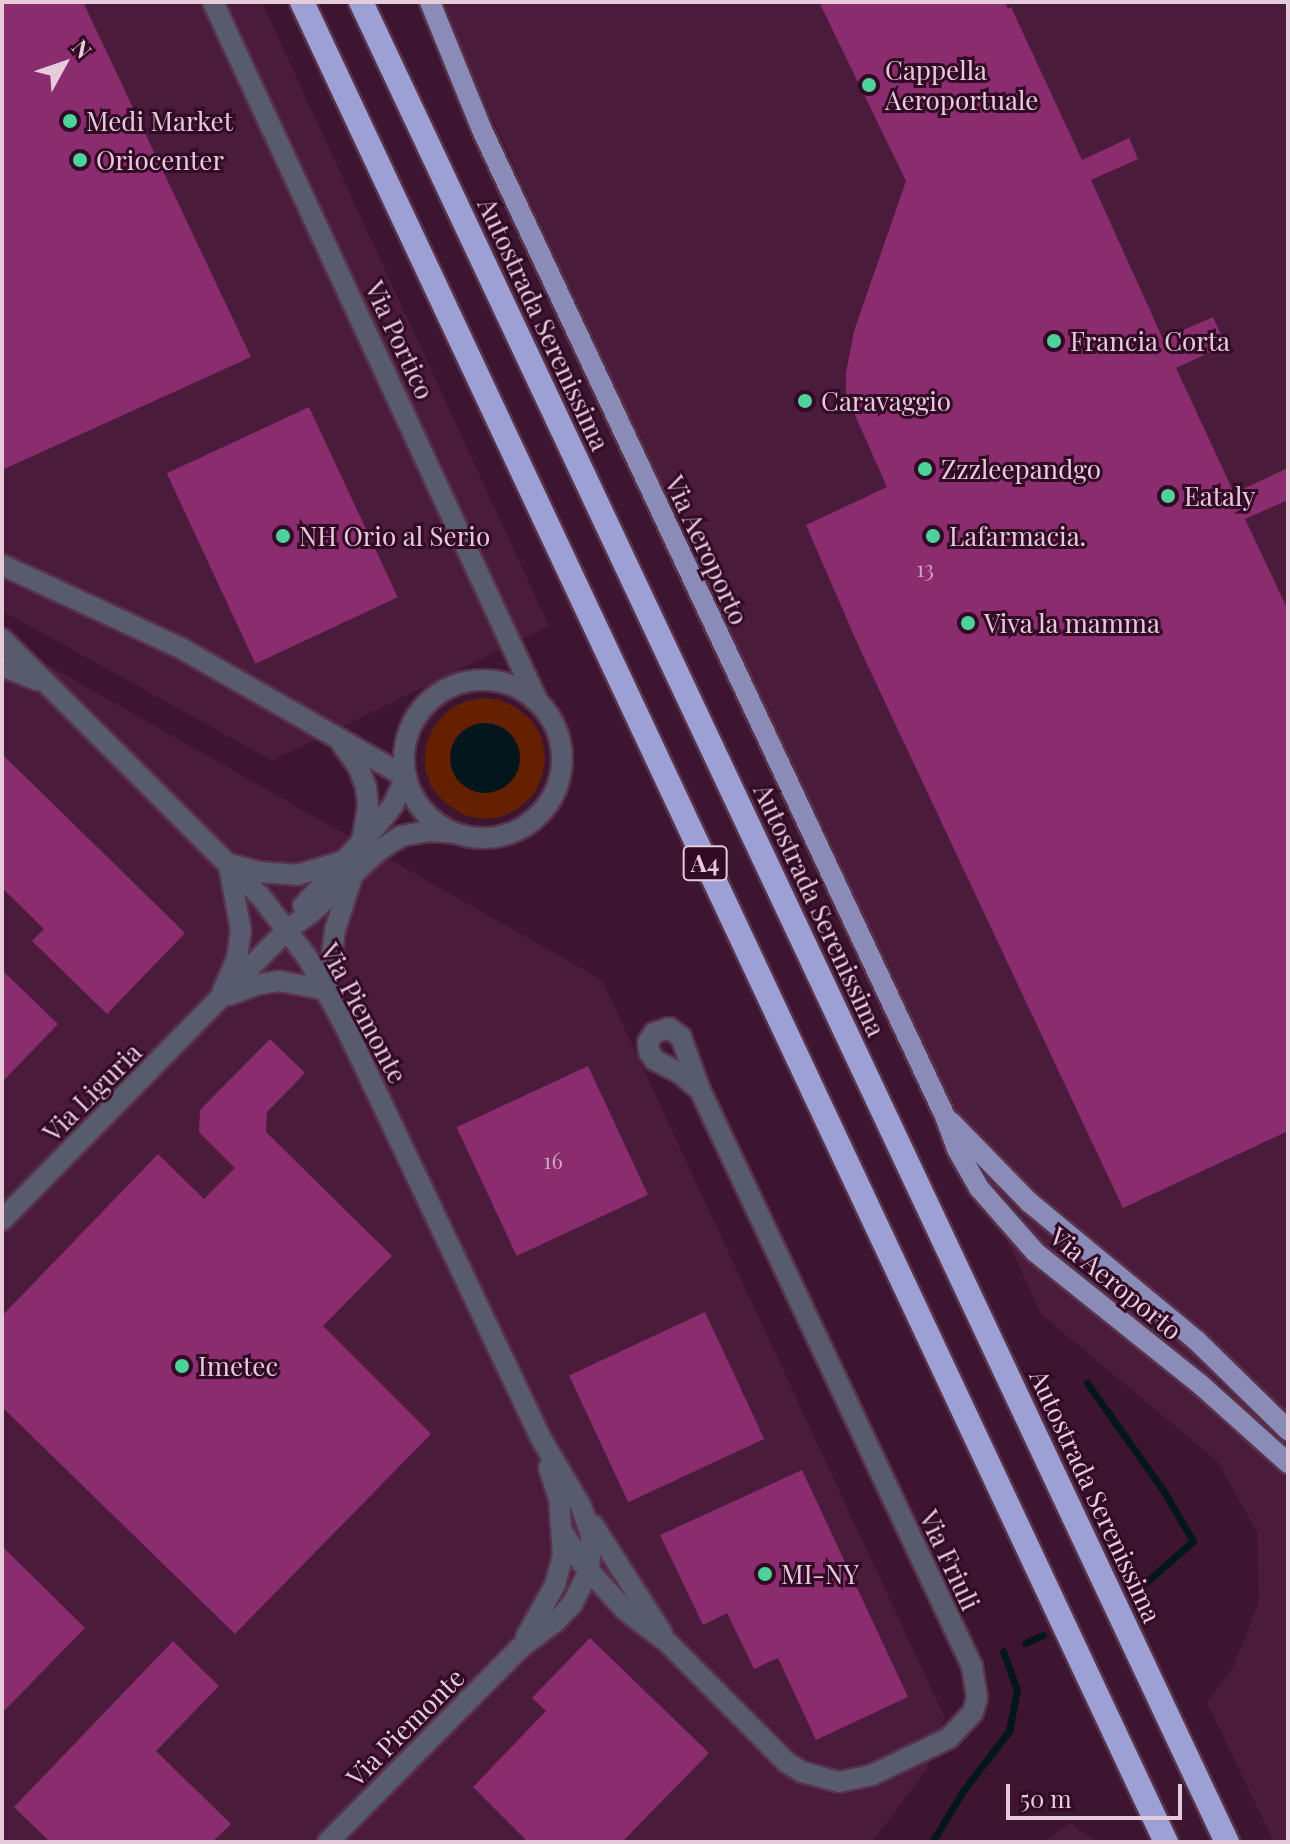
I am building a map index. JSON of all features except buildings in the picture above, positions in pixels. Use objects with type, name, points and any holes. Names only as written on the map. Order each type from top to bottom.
[{"type":"highway","name":"A4","points":[[302,2],[1166,1842]]},
{"type":"highway","name":"Autostrada Serenissima","points":[[361,2],[1227,1842]]},
{"type":"main road","name":"Via Aeroporto","points":[[430,2],[489,144],[945,1116],[957,1149],[979,1188],[1022,1240],[1201,1385],[1288,1463]]},
{"type":"main road","name":"Via Aeroporto","points":[[945,1116],[1029,1202],[1196,1340],[1288,1430]]},
{"type":"street","name":"Via Portico","points":[[213,2],[538,702]]},
{"type":"street","points":[[2,565],[179,647],[406,777]]},
{"type":"street","name":"Via Piemonte","points":[[2,639],[229,864],[288,929],[327,990],[540,1437],[581,1506],[591,1535],[589,1571],[573,1603],[555,1622],[520,1648],[328,1842]]},
{"type":"street","name":"Via Piemonte","points":[[2,666],[44,683]]},
{"type":"street","points":[[488,680],[506,684],[538,702],[557,730],[561,745],[561,774],[550,802],[521,830],[497,838],[455,833],[424,812],[406,777],[408,733],[425,706],[437,695],[470,681],[488,680]]},
{"type":"street","points":[[337,738],[358,766],[366,787],[368,807],[362,841]]},
{"type":"street","name":"Via Liguria","points":[[2,1220],[347,868],[362,841],[393,805],[406,777]]},
{"type":"street","name":"Via Liguria","points":[[218,1001],[237,958],[241,931],[229,864],[258,872],[297,875],[347,868],[401,836],[428,831],[455,833]]},
{"type":"street","name":"Via Liguria","points":[[218,1001],[260,984],[279,981],[327,990],[347,868]]},
{"type":"street","name":"Via Friuli","points":[[564,1534],[589,1571],[638,1622],[668,1643],[786,1762],[819,1779],[857,1780],[949,1738],[963,1727],[977,1698],[972,1666],[700,1090]]},
{"type":"street","name":"Via Piemonte","points":[[520,1648],[555,1585],[563,1556],[564,1534],[559,1499],[540,1437]]},
{"type":"street","name":"Via Friuli","points":[[581,1506],[668,1643]]},
{"type":"shaded area","points":[[2,2],[262,2],[549,626],[272,761],[2,611]]},
{"type":"shaded area","points":[[439,2],[1288,2],[1288,1842],[1274,1842],[1207,1703],[1233,1667],[1259,1602],[1257,1532],[1217,1461],[1041,1314]]},
{"type":"shaded area","points":[[2,639],[602,980],[945,1718],[927,1769],[872,1842],[2,1842]]},
{"type":"shaded area","points":[[480,698],[500,700],[517,708],[532,721],[542,738],[545,758],[542,777],[533,795],[519,808],[501,817],[481,819],[462,814],[445,803],[432,788],[425,769],[425,749],[432,730],[444,714],[461,703]],"holes":[[[482,723],[504,728],[512,736],[520,758],[518,769],[505,787],[482,793],[471,791],[454,775],[461,732]]]},
{"type":"shaded area","points":[[485,723],[510,733],[520,758],[510,783],[485,793],[460,783],[450,758],[460,733]]},
{"type":"shaded area","points":[[1071,1823],[1097,1842],[1043,1842]]},
{"type":"waterway","points":[[1087,1383],[1163,1490],[1193,1541],[1143,1585]]},
{"type":"waterway","points":[[1025,1643],[1043,1635]]},
{"type":"waterway","points":[[932,1842],[963,1791],[1009,1731],[1017,1690],[1003,1651]]},
{"type":"place","name":"Cappella Aeroportuale","points":[[869,85]]},
{"type":"place","name":"Medi Market","points":[[70,121]]},
{"type":"place","name":"Oriocenter","points":[[80,160]]},
{"type":"place","name":"Francia Corta","points":[[1054,341]]},
{"type":"place","name":"Caravaggio","points":[[805,401]]},
{"type":"place","name":"Zzzleepandgo","points":[[925,469]]},
{"type":"place","name":"Eataly","points":[[1168,496]]},
{"type":"place","name":"NH Orio al Serio","points":[[283,536]]},
{"type":"place","name":"Lafarmacia.","points":[[933,536]]},
{"type":"place","name":"Viva la mamma","points":[[968,623]]},
{"type":"place","name":"Imetec","points":[[182,1366]]},
{"type":"place","name":"MI-NY","points":[[765,1574]]}]
